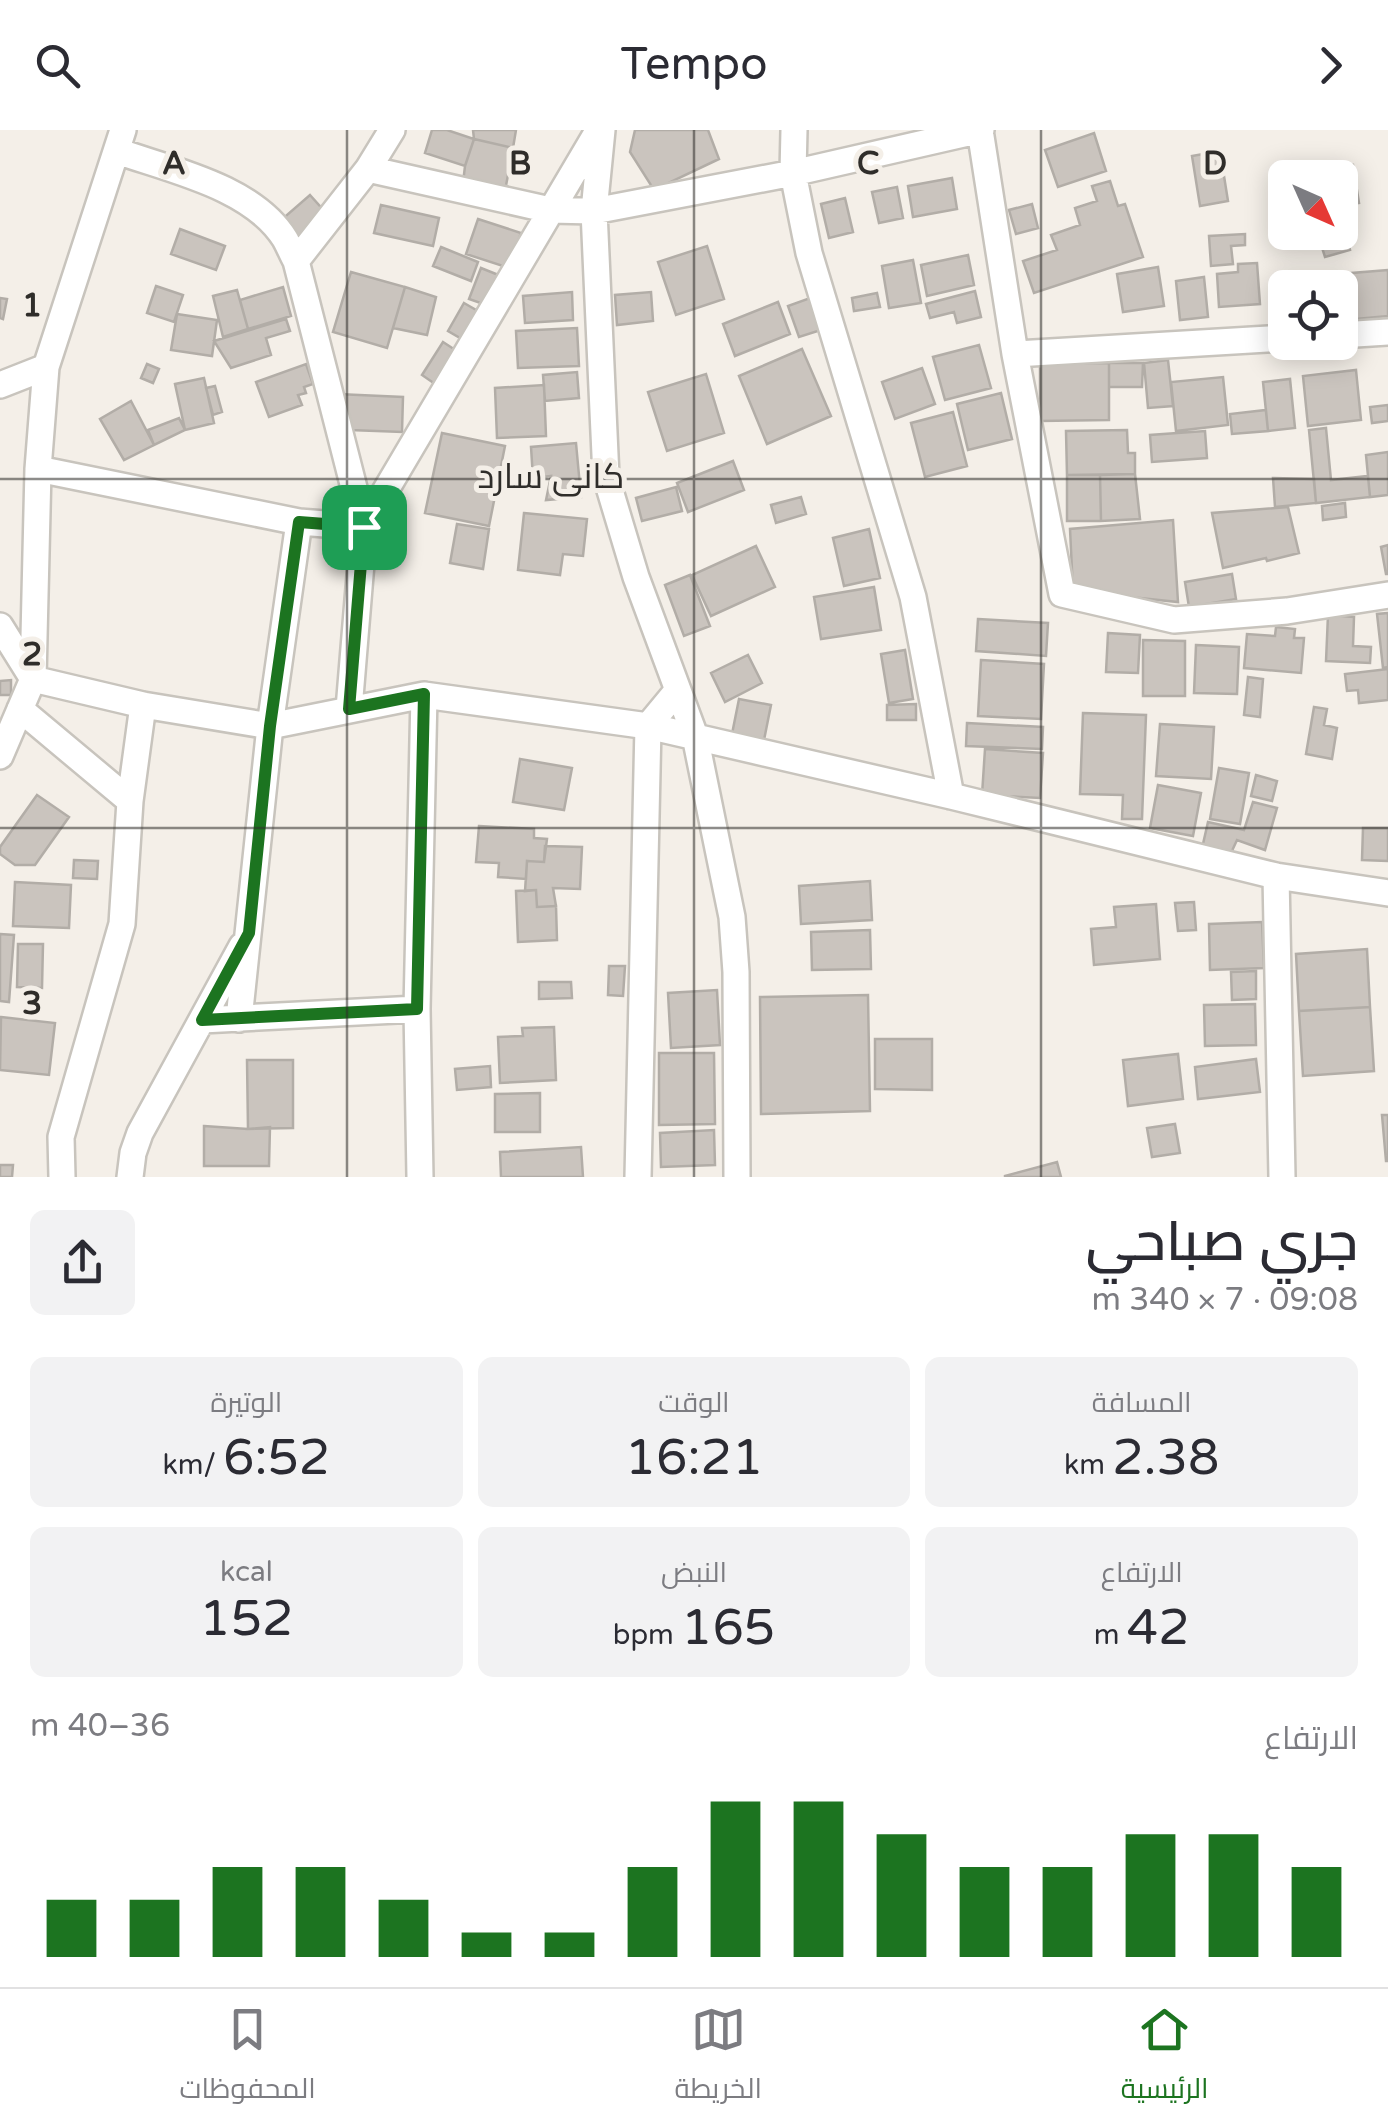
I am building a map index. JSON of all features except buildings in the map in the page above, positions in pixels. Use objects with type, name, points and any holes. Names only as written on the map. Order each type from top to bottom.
[{"type":"street","points":[[296,261],[368,168],[392,130]]},
{"type":"street","points":[[364,527],[600,130]]},
{"type":"street","points":[[600,130],[594,211],[606,477],[636,577],[695,736],[732,917],[736,972],[736,1177]]},
{"type":"street","points":[[794,130],[793,173],[809,253],[913,597],[950,796]]},
{"type":"street","points":[[368,168],[550,210],[594,211],[793,173],[980,130],[1015,354],[1062,594],[1174,620],[1287,612],[1388,596]]},
{"type":"street","points":[[0,756],[33,680],[38,469],[46,367],[120,141],[236,196],[274,224],[296,261],[364,527],[349,709]]},
{"type":"street","points":[[1358,334],[1388,332]]},
{"type":"street","points":[[1015,354],[1268,339]]},
{"type":"street","points":[[0,384],[46,367]]},
{"type":"street","points":[[38,469],[299,522],[364,527]]},
{"type":"street","points":[[240,1019],[270,726],[299,522]]},
{"type":"street","points":[[0,626],[33,680],[143,705],[270,726],[424,694],[648,726],[1276,876],[1388,893]]},
{"type":"street","points":[[638,1177],[648,726],[677,691]]},
{"type":"street","points":[[420,1177],[417,1009],[424,694]]},
{"type":"street","points":[[62,1177],[61,1137],[122,924],[130,802],[143,705]]},
{"type":"street","points":[[20,709],[130,802]]},
{"type":"street","points":[[1276,876],[1282,1177]]},
{"type":"street","points":[[130,1177],[132,1153],[140,1133],[249,933]]},
{"type":"street","points":[[202,1020],[417,1009]]},
{"type":"district","name":"کانی سارد","points":[[551,476]]},
{"type":"route","points":[[299,522],[364,527],[349,709],[424,694],[417,1009],[202,1020],[249,933],[270,726],[299,522]]}]
